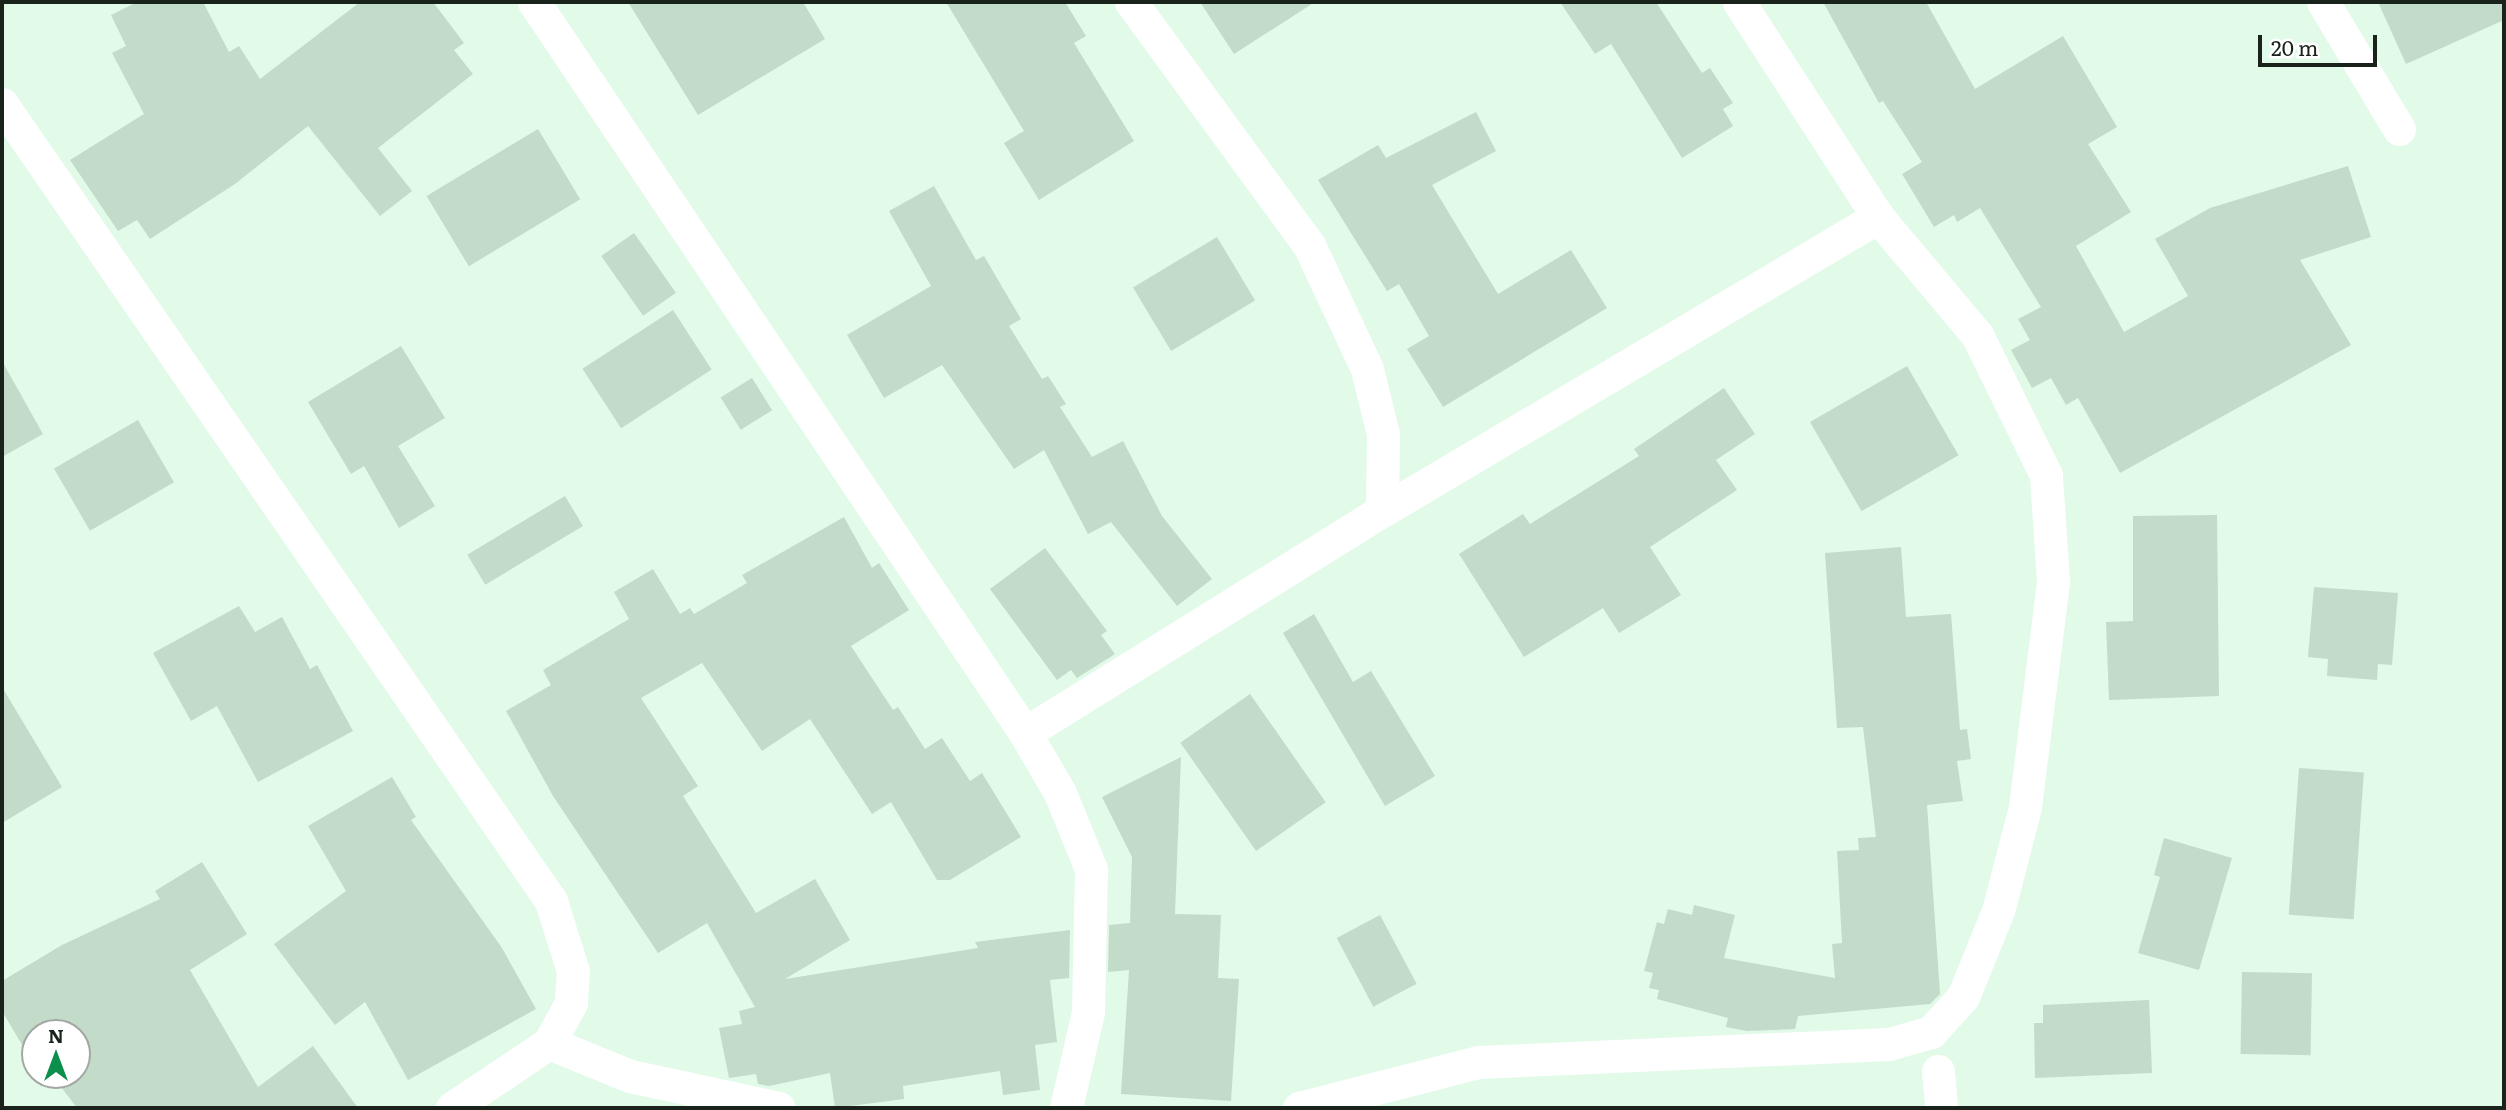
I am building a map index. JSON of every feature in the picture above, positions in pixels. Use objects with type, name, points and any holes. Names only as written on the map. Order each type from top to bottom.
[{"type":"street","points":[[534,2],[1025,733],[1060,793],[1091,869],[1088,1012],[1066,1108]]},
{"type":"street","points":[[1131,2],[1309,245],[1367,369],[1383,434],[1382,511]]},
{"type":"street","points":[[1299,1108],[1478,1062],[1889,1044],[1931,1032],[1963,997],[1998,911],[2025,807],[2053,581],[2046,475],[1977,335],[1878,217],[1739,2]]},
{"type":"street","points":[[2323,2],[2399,129]]},
{"type":"street","points":[[2,104],[551,901],[573,971],[571,1003],[549,1043],[452,1108]]},
{"type":"street","points":[[1025,733],[1382,511],[1878,217]]},
{"type":"street","points":[[549,1043],[630,1076],[779,1108]]},
{"type":"street","points":[[1938,1071],[1941,1108]]},
{"type":"building","points":[[137,2],[203,2],[229,52],[239,46],[260,79],[360,2],[433,2],[464,43],[454,50],[473,74],[378,148],[412,191],[380,216],[308,126],[235,184],[150,239],[137,220],[118,231],[70,160],[144,114],[112,53],[126,46],[111,15]]},
{"type":"building","points":[[628,2],[803,2],[825,39],[698,115]]},
{"type":"building","points":[[946,2],[1065,2],[1086,36],[1074,43],[1134,141],[1039,200],[1004,143],[1024,131]]},
{"type":"building","points":[[1200,2],[1315,2],[1234,54]]},
{"type":"building","points":[[1560,2],[1656,2],[1702,73],[1710,68],[1733,103],[1723,109],[1733,126],[1682,158],[1611,44],[1595,54]]},
{"type":"building","points":[[1823,2],[1926,2],[1975,89],[2063,36],[2117,127],[2088,144],[2131,212],[2076,246],[2124,332],[2188,296],[2155,239],[2210,208],[2348,166],[2371,237],[2300,260],[2351,345],[2120,473],[2078,398],[2066,405],[2051,378],[2032,388],[2011,350],[2030,340],[2018,319],[2041,307],[1980,208],[1957,222],[1954,215],[1934,227],[1902,174],[1922,162],[1883,101],[1879,103]]},
{"type":"building","points":[[2378,2],[2504,2],[2504,20],[2406,64]]},
{"type":"building","points":[[1476,112],[1496,151],[1432,185],[1498,294],[1571,250],[1607,308],[1443,407],[1407,349],[1429,336],[1399,284],[1387,291],[1318,180],[1378,145],[1386,158]]},
{"type":"building","points":[[538,129],[580,199],[469,266],[427,196]]},
{"type":"building","points":[[934,186],[976,260],[984,256],[1021,319],[1009,326],[1042,379],[1048,376],[1066,404],[1060,407],[1092,457],[1123,441],[1162,516],[1212,579],[1177,606],[1111,522],[1088,534],[1044,450],[1014,469],[942,365],[884,398],[847,335],[931,286],[889,211]]},
{"type":"building","points":[[634,233],[676,293],[643,316],[601,256]]},
{"type":"building","points":[[1217,237],[1255,300],[1171,351],[1133,287]]},
{"type":"building","points":[[673,310],[712,370],[621,428],[582,369]]},
{"type":"building","points":[[401,346],[445,418],[398,446],[435,506],[399,528],[364,466],[351,474],[308,402]]},
{"type":"building","points":[[2,361],[43,434],[2,457]]},
{"type":"building","points":[[1907,366],[1958,455],[1862,511],[1810,422]]},
{"type":"building","points":[[752,378],[772,410],[741,430],[721,398]]},
{"type":"building","points":[[1724,388],[1755,434],[1716,460],[1737,490],[1650,547],[1681,595],[1619,633],[1603,608],[1524,657],[1459,554],[1523,514],[1530,524],[1639,456],[1634,449]]},
{"type":"building","points":[[138,420],[174,482],[90,531],[54,468]]},
{"type":"building","points":[[565,496],[583,526],[485,585],[467,555]]},
{"type":"building","points":[[2217,515],[2219,696],[2109,700],[2106,622],[2133,621],[2133,516]]},
{"type":"building","points":[[844,517],[872,568],[879,563],[909,610],[851,646],[893,710],[898,707],[925,749],[942,738],[970,781],[982,773],[1021,837],[950,880],[937,880],[891,802],[872,814],[810,719],[762,751],[702,663],[641,698],[698,786],[683,796],[756,913],[815,879],[850,940],[785,979],[978,948],[975,942],[1070,930],[1069,978],[1050,980],[1057,1042],[1035,1045],[1040,1090],[1003,1095],[1000,1071],[903,1086],[904,1099],[835,1108],[830,1073],[769,1086],[758,1084],[756,1074],[729,1078],[719,1028],[742,1024],[739,1011],[755,1007],[707,923],[658,953],[553,796],[506,711],[551,685],[543,670],[629,619],[614,592],[653,569],[680,614],[690,608],[694,614],[747,583],[742,575]]},
{"type":"building","points":[[1901,547],[1906,617],[1951,614],[1960,730],[1967,729],[1971,759],[1957,761],[1963,801],[1927,805],[1940,994],[1930,1004],[1798,1016],[1795,1029],[1747,1031],[1726,1027],[1728,1018],[1657,999],[1659,990],[1649,988],[1653,973],[1644,971],[1657,922],[1664,924],[1668,909],[1692,915],[1694,905],[1735,915],[1724,958],[1835,978],[1832,944],[1842,943],[1837,851],[1859,850],[1858,838],[1876,837],[1863,727],[1837,728],[1825,553]]},
{"type":"building","points":[[1045,548],[1107,631],[1101,635],[1115,654],[1077,678],[1071,670],[1057,680],[990,589]]},
{"type":"building","points":[[2314,587],[2398,593],[2392,665],[2378,664],[2377,680],[2327,676],[2328,659],[2308,657]]},
{"type":"building","points":[[239,606],[255,632],[282,617],[310,669],[317,665],[353,731],[258,782],[217,706],[191,721],[153,653]]},
{"type":"building","points":[[1314,614],[1353,682],[1371,671],[1435,776],[1385,806],[1283,633]]},
{"type":"building","points":[[2,687],[62,787],[2,823]]},
{"type":"building","points":[[1250,694],[1326,802],[1256,851],[1180,743]]},
{"type":"building","points":[[1181,757],[1175,914],[1221,915],[1218,978],[1239,979],[1231,1101],[1121,1094],[1129,970],[1108,972],[1109,925],[1130,923],[1132,857],[1102,797]]},
{"type":"building","points":[[2299,768],[2364,773],[2354,919],[2289,915]]},
{"type":"building","points":[[392,777],[416,817],[411,820],[502,948],[536,1009],[408,1080],[365,1002],[335,1025],[274,944],[346,891],[308,826]]},
{"type":"building","points":[[2164,838],[2232,858],[2199,970],[2138,953],[2160,877],[2154,875]]},
{"type":"building","points":[[202,862],[247,934],[190,970],[258,1087],[313,1046],[358,1108],[77,1108],[63,1089],[91,1089],[91,1019],[21,1019],[21,1043],[2,1011],[2,981],[62,945],[160,899],[155,891]]},
{"type":"building","points":[[1380,915],[1417,984],[1373,1007],[1337,938]]},
{"type":"building","points":[[2242,972],[2312,973],[2311,1055],[2241,1054]]},
{"type":"building","points":[[2149,1000],[2152,1073],[2035,1078],[2034,1023],[2043,1023],[2043,1005]]}]
